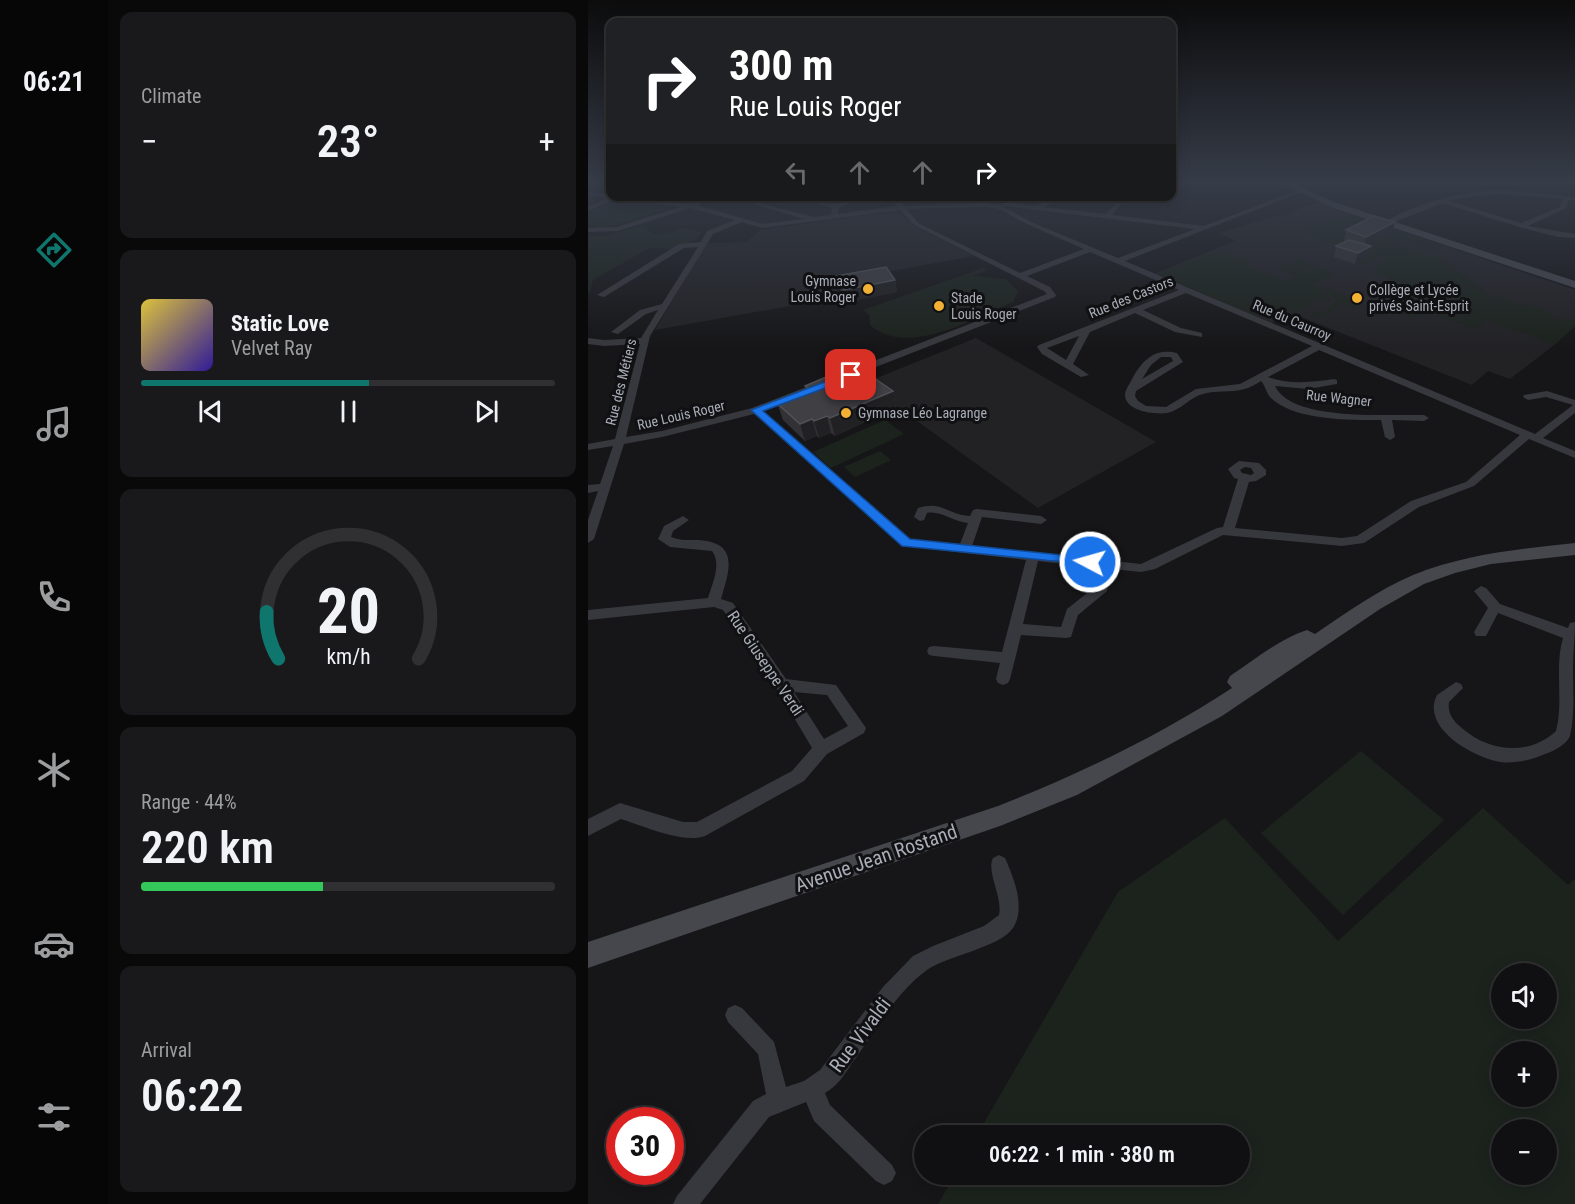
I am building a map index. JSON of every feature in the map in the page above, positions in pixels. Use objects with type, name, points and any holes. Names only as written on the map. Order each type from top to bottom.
[{"type":"street","name":"Rue des Métiers","points":[[588,539],[620,442],[644,340],[708,237]]},
{"type":"street","name":"Rue Louis Roger","points":[[588,447],[690,428],[756,410],[1052,295],[1047,289],[942,237]]},
{"type":"street","name":"Rue du Caurroy","points":[[1063,237],[1575,455]]},
{"type":"street","points":[[1118,261],[1180,237]]},
{"type":"street","points":[[1430,237],[1575,285]]},
{"type":"street","points":[[601,295],[682,246],[704,243]]},
{"type":"street","points":[[1019,276],[1091,249]]},
{"type":"street","name":"Rue des Castors","points":[[1084,375],[1045,352],[1042,347],[1186,290]]},
{"type":"street","points":[[615,332],[643,312],[666,305]]},
{"type":"street","points":[[1137,311],[1178,330],[1199,335]]},
{"type":"street","name":"Rue des Castors","points":[[1068,365],[1087,330]]},
{"type":"street","points":[[590,344],[644,340]]},
{"type":"street","points":[[1131,390],[1177,364],[1178,359],[1167,353],[1152,356],[1131,390],[1130,398],[1147,410],[1160,411],[1171,409],[1203,390],[1230,390],[1264,379],[1319,346]]},
{"type":"street","points":[[1264,379],[1308,386],[1334,382]]},
{"type":"street","name":"Rue Wagner","points":[[1264,379],[1273,395],[1294,408],[1386,418],[1424,418]]},
{"type":"street","points":[[1527,397],[1546,394],[1575,403]]},
{"type":"street","points":[[756,410],[907,543],[1136,567],[1150,566],[1215,533],[1228,531],[1357,542],[1415,504],[1474,481],[1532,436],[1575,408]]},
{"type":"street","name":"Rue Wagner","points":[[1386,418],[1390,437]]},
{"type":"street","points":[[1228,531],[1244,479]]},
{"type":"street","points":[[588,489],[605,487]]},
{"type":"street","points":[[920,517],[922,511],[930,508],[944,509],[955,518],[975,520]]},
{"type":"street","points":[[965,549],[977,513],[1041,520]]},
{"type":"street","points":[[683,520],[668,529],[664,539],[671,544],[705,544],[717,550],[723,565],[714,602]]},
{"type":"street","name":"Avenue Jean Rostand","points":[[588,955],[1030,806],[1084,781],[1221,706],[1374,604],[1418,580],[1464,564],[1508,555],[1575,549]]},
{"type":"street","points":[[1003,679],[1033,556]]},
{"type":"street","points":[[1016,629],[1066,633],[1072,614],[1101,588],[1106,564]]},
{"type":"street","points":[[1456,688],[1442,699],[1440,710],[1448,725],[1480,749],[1499,754],[1520,754],[1542,749],[1566,732],[1574,715],[1573,631],[1495,607],[1480,591]]},
{"type":"street","name":"Rue Giuseppe Verdi","points":[[588,615],[714,602],[725,604],[782,685],[821,749]]},
{"type":"street","points":[[1481,632],[1495,607]]},
{"type":"street","points":[[934,651],[1008,658]]},
{"type":"street","points":[[588,828],[620,811],[683,830],[699,830],[798,776],[821,749],[858,728],[831,689],[782,685]]},
{"type":"street","name":"Rue Vivaldi","points":[[684,1204],[756,1115],[770,1103],[812,1088],[832,1073],[911,970],[943,950],[993,932],[1005,924],[1010,912],[999,864]]},
{"type":"street","points":[[735,1015],[767,1048],[778,1099]]},
{"type":"street","points":[[812,1088],[822,1113],[884,1173]]},
{"type":"shaded area","points":[[588,237],[697,237],[672,249],[649,248],[593,280],[590,292],[588,292]]},
{"type":"shaded area","points":[[752,237],[936,237],[974,256],[832,282],[840,297],[655,330],[706,243],[746,242]]},
{"type":"shaded area","name":"Collège et Lycée privés Saint-Esprit","points":[[1227,237],[1421,237],[1575,290],[1575,326],[1510,379],[1488,371],[1472,385],[1296,315],[1284,317],[1272,323],[1156,273],[1235,241]]},
{"type":"shaded area","points":[[1362,237],[1376,242],[1387,237],[1421,237],[1444,245],[1436,253],[1404,239],[1394,243],[1426,256],[1437,256],[1487,293],[1514,303],[1539,307],[1556,319],[1575,321],[1575,326],[1553,346],[1533,336],[1428,301],[1436,305],[1414,318],[1377,304],[1400,292],[1410,295],[1384,283],[1391,278],[1372,272],[1388,258],[1379,255],[1361,265],[1356,264],[1368,257],[1362,255]]},
{"type":"shaded area","points":[[1317,238],[1349,238],[1344,241],[1347,242],[1335,243]]},
{"type":"shaded area","points":[[1210,253],[1247,259],[1252,261],[1245,265],[1286,281],[1318,267],[1336,273],[1315,284],[1306,281],[1319,288],[1331,299],[1330,301],[1310,294],[1320,299],[1299,311],[1260,312],[1253,315],[1156,273]]},
{"type":"shaded area","points":[[1298,259],[1315,265],[1294,276],[1276,269]]},
{"type":"shaded area","name":"Stade Louis Roger","points":[[983,268],[987,270],[973,276],[1006,279],[1018,291],[1013,302],[941,332],[903,338],[885,334],[870,325],[869,315],[863,310]]},
{"type":"shaded area","points":[[1329,289],[1364,305],[1353,308],[1344,304],[1319,318],[1314,317],[1312,314],[1327,310],[1336,300],[1324,290]]},
{"type":"shaded area","points":[[1447,309],[1486,322],[1475,329],[1436,315]]},
{"type":"shaded area","points":[[976,338],[1156,442],[1038,508],[864,383]]},
{"type":"shaded area","points":[[885,420],[904,434],[831,468],[813,452]]},
{"type":"shaded area","points":[[880,451],[891,460],[855,477],[844,467]]},
{"type":"shaded area","points":[[1361,751],[1444,820],[1343,915],[1261,833]]},
{"type":"shaded area","points":[[1483,808],[1568,885],[1575,879],[1575,1204],[938,1204],[949,1185],[1250,1185],[1250,1125],[983,1125],[1118,892],[1225,818],[1338,941]]},
{"type":"building","points":[[1349,240],[1371,246],[1358,253],[1336,246]]},
{"type":"building","points":[[886,267],[895,280],[844,290],[836,276]]},
{"type":"building","points":[[858,367],[893,391],[830,418],[827,416],[814,421],[812,419],[800,424],[777,403],[813,392],[805,386],[833,374],[846,383],[849,371]]},
{"type":"place","name":"Gymnase Louis Roger","points":[[868,289]]},
{"type":"place","name":"Collège et Lycée privés Saint-Esprit","points":[[1357,298]]},
{"type":"place","name":"Stade Louis Roger","points":[[939,306]]},
{"type":"place","name":"Gymnase Léo Lagrange","points":[[846,413]]},
{"type":"route","points":[[851,375],[756,410],[907,543],[1090,562]]}]
